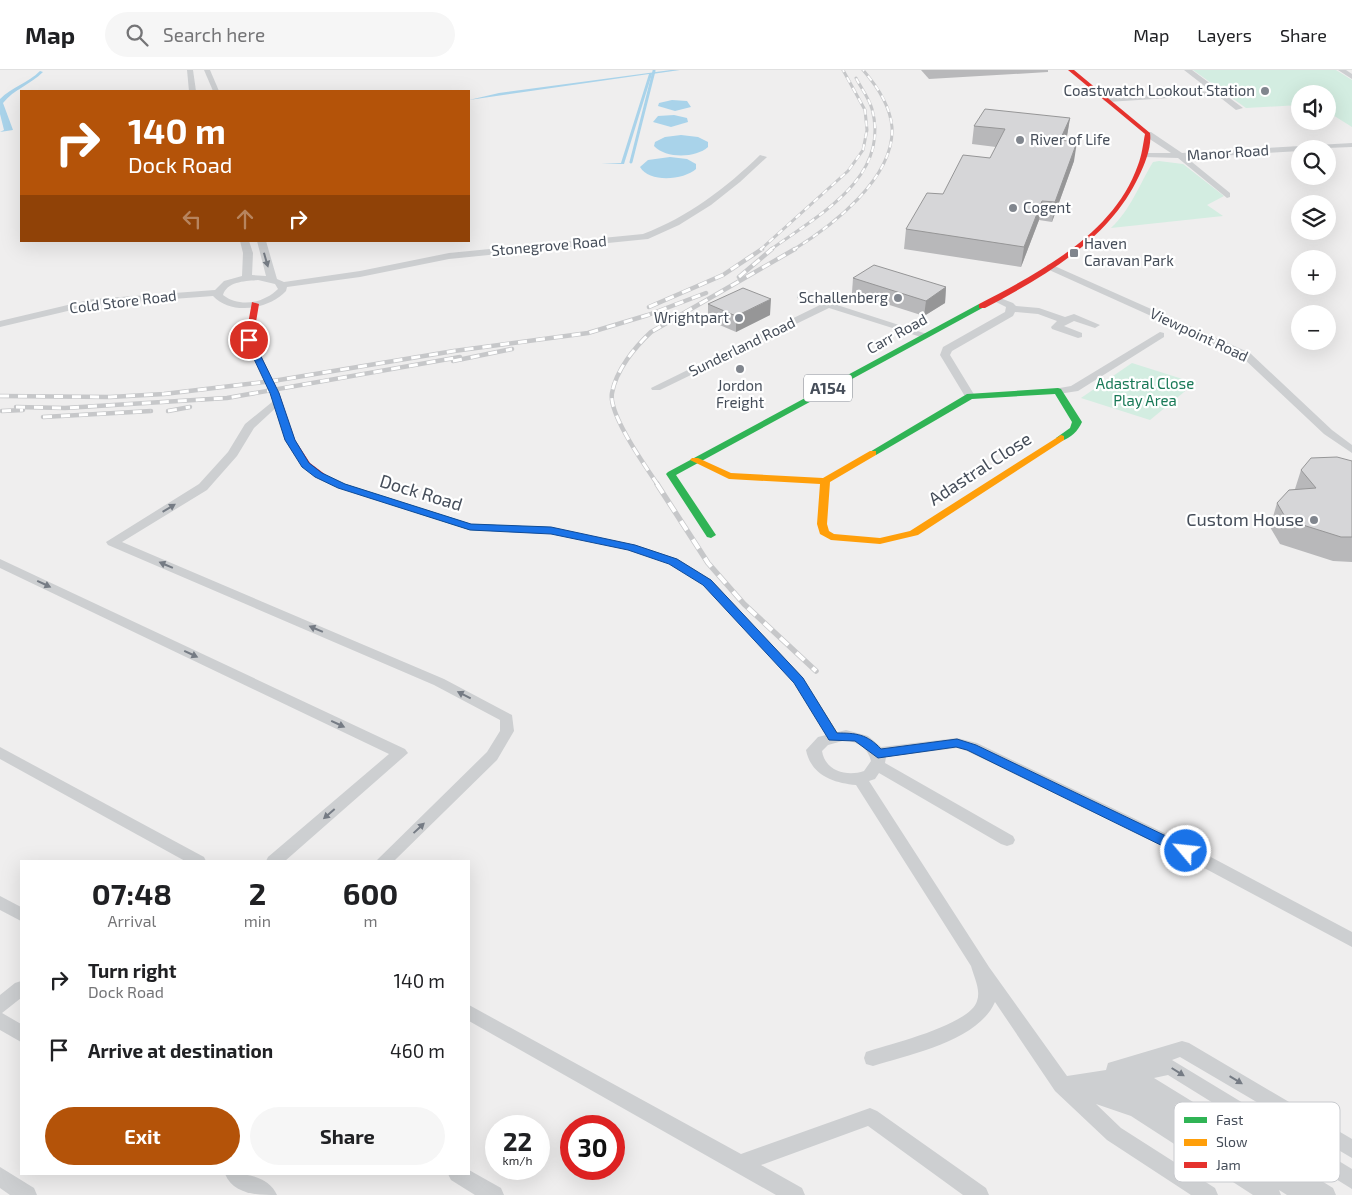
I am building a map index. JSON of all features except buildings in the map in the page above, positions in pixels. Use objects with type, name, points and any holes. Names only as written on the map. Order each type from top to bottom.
[{"type":"street","points":[[190,70],[193,90]]},
{"type":"street","points":[[207,70],[216,90]]},
{"type":"street","points":[[1071,70],[1148,134],[1180,156],[1227,195]]},
{"type":"street","points":[[1187,70],[1240,108]]},
{"type":"street","points":[[1341,70],[1352,77]]},
{"type":"street","points":[[1107,100],[1218,93]]},
{"type":"street","name":"Carr Road","points":[[711,536],[671,474],[925,335],[995,299],[1071,254],[1106,220],[1131,184],[1147,155],[1148,134]]},
{"type":"street","points":[[1339,146],[1352,156]]},
{"type":"street","name":"Manor Road","points":[[1147,155],[1180,156],[1352,146]]},
{"type":"street","name":"Stonegrove Road","points":[[282,285],[360,274],[449,256],[645,237],[659,232],[718,196],[742,179],[762,158]]},
{"type":"street","points":[[244,242],[248,253],[246,278]]},
{"type":"street","points":[[261,242],[272,279]]},
{"type":"street","name":"Viewpoint Road","points":[[1050,267],[1246,355],[1328,432],[1352,450]]},
{"type":"street","points":[[246,278],[272,279],[282,285],[283,289],[278,295],[255,304],[233,304],[222,300],[218,293],[228,284],[246,278]]},
{"type":"street","name":"Cold Store Road","points":[[0,324],[93,302],[218,293]]},
{"type":"street","points":[[800,296],[925,335]]},
{"type":"street","points":[[995,299],[1010,305],[1012,309],[1038,311],[1066,321]]},
{"type":"street","name":"Dock Road","points":[[255,304],[249,340],[277,401],[290,440],[306,464],[318,475],[342,486],[470,527],[551,530],[631,547],[680,566],[707,582],[798,680],[834,737]]},
{"type":"street","name":"Sunderland Road","points":[[656,388],[828,305]]},
{"type":"street","points":[[970,396],[945,355],[947,349],[1008,314],[1012,309]]},
{"type":"street","points":[[1078,335],[1056,327],[1074,317],[1096,325]]},
{"type":"street","points":[[695,460],[729,476],[825,481],[970,396],[1074,389],[1160,335]]},
{"type":"street","name":"Adastral Close","points":[[825,481],[822,524],[824,532],[831,536],[880,541],[914,533],[1074,429],[1077,422],[1058,391]]},
{"type":"street","points":[[277,401],[249,426],[233,454],[203,487],[112,542],[439,682],[508,718],[507,731],[492,756],[460,790],[385,860]]},
{"type":"street","points":[[0,563],[400,753],[275,860]]},
{"type":"street","points":[[878,759],[873,772],[859,778],[837,778],[827,774],[815,761],[814,753],[823,741],[834,737],[856,737],[866,741],[878,759],[1007,840]]},
{"type":"street","points":[[878,759],[957,743],[972,748],[1169,842],[1352,940]]},
{"type":"street","points":[[0,752],[186,859]]},
{"type":"street","points":[[859,778],[980,965],[1062,1085],[1114,1134],[1174,1173]]},
{"type":"street","points":[[0,902],[20,914]]},
{"type":"street","points":[[873,1058],[962,1027],[978,1018],[987,1000],[980,965]]},
{"type":"street","points":[[0,1006],[20,989]]},
{"type":"street","points":[[470,1013],[795,1195]]},
{"type":"street","points":[[0,1020],[20,1033]]},
{"type":"street","points":[[1062,1085],[1182,1048],[1274,1102]]},
{"type":"street","points":[[1062,1085],[1170,1067],[1226,1102]]},
{"type":"street","points":[[1062,1085],[1137,1109],[1174,1133]]},
{"type":"street","points":[[1062,1085],[1145,1095],[1174,1113]]},
{"type":"street","points":[[1062,1085],[1154,1086],[1179,1102]]},
{"type":"street","points":[[740,1164],[870,1117],[979,1195]]},
{"type":"street","points":[[1340,1141],[1352,1148]]},
{"type":"street","points":[[1340,1173],[1352,1180]]},
{"type":"street","points":[[236,1175],[267,1195]]},
{"type":"street","points":[[460,1175],[494,1195]]},
{"type":"street","points":[[0,1176],[27,1195]]},
{"type":"street","points":[[1188,1182],[1208,1195]]},
{"type":"street","points":[[1251,1182],[1271,1195]]},
{"type":"street","points":[[1284,1182],[1305,1195]]},
{"type":"street","points":[[1305,1182],[1326,1195]]},
{"type":"green space","points":[[1193,70],[1336,70],[1352,80],[1352,127],[1336,117],[1336,85],[1291,85],[1291,106],[1246,108]]},
{"type":"green space","points":[[1153,162],[1183,164],[1224,196],[1207,205],[1223,216],[1111,228],[1124,213]]},
{"type":"green space","name":"Adastral Close Play Area","points":[[1132,363],[1195,383],[1150,420],[1081,398]]},
{"type":"water","points":[[680,70],[652,74],[624,164],[601,164],[621,163],[649,74],[470,100],[499,93]]},
{"type":"water","points":[[40,71],[43,72],[12,94],[3,103],[13,130],[0,132],[4,130],[0,114],[0,99]]},
{"type":"water","points":[[672,100],[687,101],[691,107],[675,111],[658,106],[659,103]]},
{"type":"water","points":[[674,115],[687,118],[688,122],[671,127],[653,122],[658,116]]},
{"type":"water","points":[[681,135],[698,137],[708,142],[708,147],[703,151],[681,156],[666,153],[654,146],[655,142],[665,137]]},
{"type":"water","points":[[670,157],[687,159],[696,164],[696,169],[683,176],[659,178],[644,172],[640,167],[648,160]]},
{"type":"waterway","points":[[631,162],[654,71]]},
{"type":"railway","points":[[760,250],[848,171],[863,150],[867,130],[865,110],[843,70]]},
{"type":"railway","points":[[793,250],[825,228],[858,199],[872,182],[883,164],[890,146],[891,119],[882,96],[863,70]]},
{"type":"railway","points":[[770,250],[828,209],[846,193],[860,175],[871,155],[875,133],[872,109],[856,78]]},
{"type":"railway","points":[[649,307],[723,275],[762,249]]},
{"type":"railway","points":[[739,277],[772,249]]},
{"type":"railway","points":[[658,485],[629,440],[612,402],[614,384],[622,368],[651,332],[795,249]]},
{"type":"railway","points":[[0,396],[110,397],[164,394],[273,381],[454,351],[588,333],[648,315],[706,293]]},
{"type":"railway","points":[[453,361],[512,349]]},
{"type":"railway","points":[[16,407],[65,408],[227,398],[460,357]]},
{"type":"railway","points":[[168,411],[190,407]]},
{"type":"railway","points":[[2,411],[23,410]]},
{"type":"railway","points":[[43,417],[151,411]]},
{"type":"railway","points":[[657,484],[708,563],[744,604],[816,671]]},
{"type":"traffic: fast","points":[[711,535],[671,474],[982,306]]},
{"type":"traffic: fast","points":[[873,453],[970,396],[1058,391],[1077,422],[1074,429],[1061,438]]},
{"type":"traffic: fast","points":[[323,477],[342,486],[470,527],[549,530]]},
{"type":"traffic: slow","points":[[825,481],[822,524],[824,532],[831,537],[880,541],[914,533],[1061,438]]},
{"type":"traffic: slow","points":[[695,460],[729,476],[825,481],[873,453]]},
{"type":"traffic: slow","points":[[549,530],[631,547],[673,561],[707,582],[798,680],[834,737]]},
{"type":"traffic: jam","points":[[982,306],[1063,259],[1088,239],[1110,217],[1129,192],[1142,164],[1148,134],[1071,70]]},
{"type":"traffic: jam","points":[[255,304],[249,340],[275,393],[290,440],[306,465],[323,477]]},
{"type":"place","name":"Coastwatch Lookout Station","points":[[1265,91]]},
{"type":"place","name":"River of Life","points":[[1020,140]]},
{"type":"place","name":"Cogent","points":[[1013,208]]},
{"type":"place","name":"Haven Caravan Park","points":[[1074,253]]},
{"type":"place","name":"Schallenberg","points":[[898,298]]},
{"type":"place","name":"Wrightpart","points":[[739,318]]},
{"type":"place","name":"Jordon Freight","points":[[740,369]]},
{"type":"place","name":"Custom House","points":[[1314,520]]},
{"type":"route","points":[[249,340],[274,393],[290,440],[306,464],[318,475],[342,486],[470,527],[551,530],[631,547],[673,562],[707,582],[798,680],[834,737],[846,735],[856,737],[866,741],[878,753],[957,743],[972,748],[1186,851]]}]
